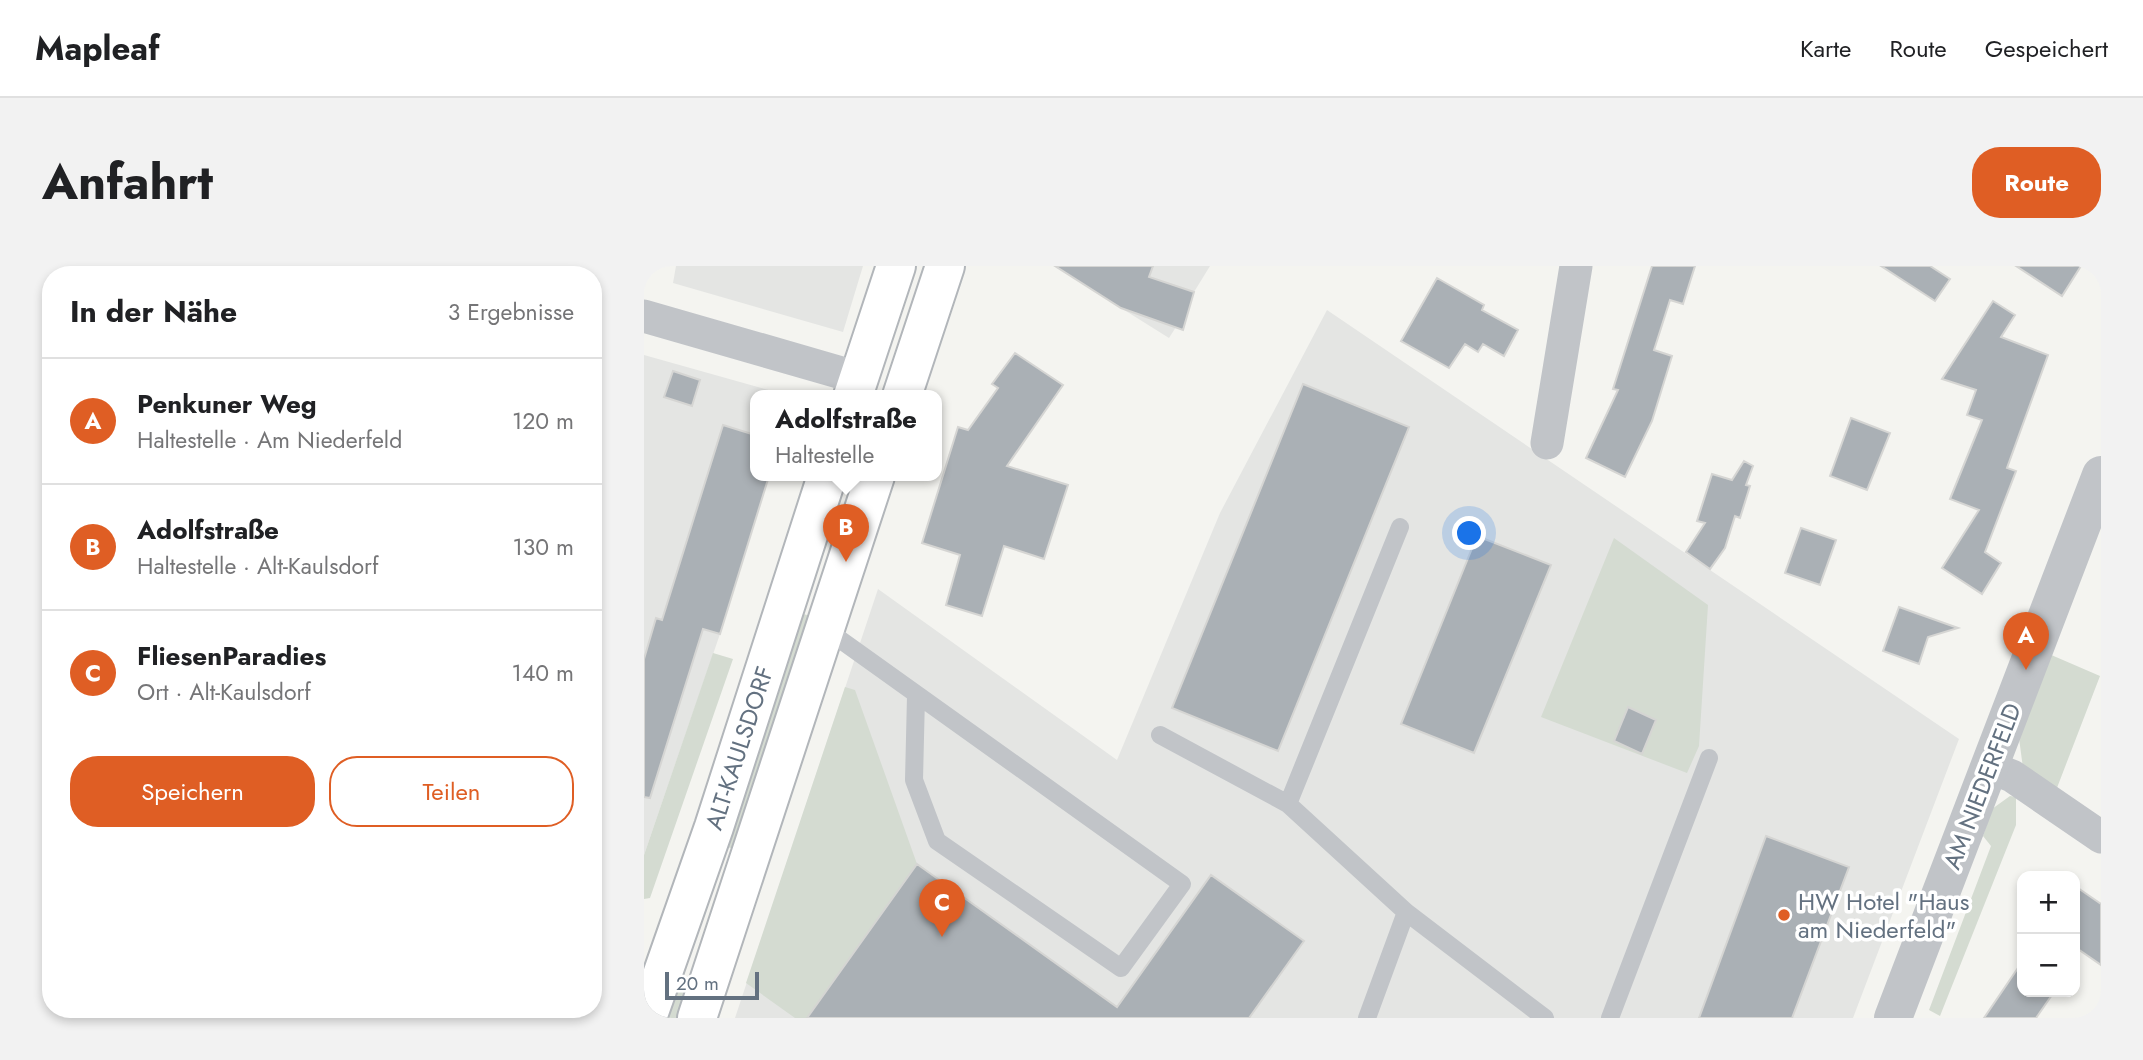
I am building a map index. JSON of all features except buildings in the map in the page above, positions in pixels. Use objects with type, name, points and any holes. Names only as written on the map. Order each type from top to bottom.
[{"type":"main road","points":[[856,387],[896,266]]},
{"type":"main road","points":[[904,390],[945,266]]},
{"type":"main road","name":"ALT-KAULSDORF","points":[[647,1018],[714,827],[825,481]]},
{"type":"main road","name":"ALT-KAULSDORF","points":[[697,1018],[873,481]]},
{"type":"street","points":[[1547,443],[1576,266]]},
{"type":"street","points":[[644,316],[856,387]]},
{"type":"street","name":"AM NIEDERFELD","points":[[1893,1018],[2101,475]]},
{"type":"street","points":[[1989,767],[2012,776],[2101,836]]},
{"type":"lane","points":[[1288,804],[1401,527]]},
{"type":"lane","points":[[824,628],[1182,884],[1121,968],[937,841],[914,780],[916,696]]},
{"type":"lane","points":[[1160,735],[1288,804],[1406,912],[1545,1018]]},
{"type":"lane","points":[[1610,1018],[1709,758]]},
{"type":"lane","points":[[1367,1018],[1406,912]]},
{"type":"shaded area","points":[[676,266],[863,266],[843,332],[673,283]]},
{"type":"shaded area","points":[[1054,266],[1210,266],[1194,292],[1183,330],[1176,327],[1169,338]]},
{"type":"shaded area","points":[[1327,310],[1959,739],[1853,1018],[735,1018],[878,589],[1117,760],[1220,513]]},
{"type":"shaded area","points":[[644,355],[769,390],[750,390],[750,481],[767,481],[720,634],[644,855]]},
{"type":"shaded area","points":[[1614,538],[1708,605],[1699,746],[1687,773],[1541,717]]},
{"type":"shaded area","points":[[803,614],[811,616],[734,849],[724,846]]},
{"type":"shaded area","points":[[713,653],[733,659],[650,898],[644,899],[644,855]]},
{"type":"shaded area","points":[[2049,654],[2100,676],[2055,793],[2023,768],[2019,738]]},
{"type":"shaded area","points":[[845,687],[855,690],[917,864],[808,1018],[795,1018],[746,983]]},
{"type":"shaded area","points":[[2010,796],[2016,797],[2016,825],[1940,1016],[1929,1010],[1991,846],[1983,836],[1992,809]]},
{"type":"shaded area","points":[[691,975],[678,1018],[666,1018],[677,982]]},
{"type":"place","name":"Adolfstraße","points":[[846,562]]},
{"type":"place","name":"Penkuner Weg","points":[[2026,670]]},
{"type":"place","name":"HW Hotel \"Haus am Niederfeld\"","points":[[1784,915]]},
{"type":"place","name":"FliesenParadies","points":[[942,937]]}]
